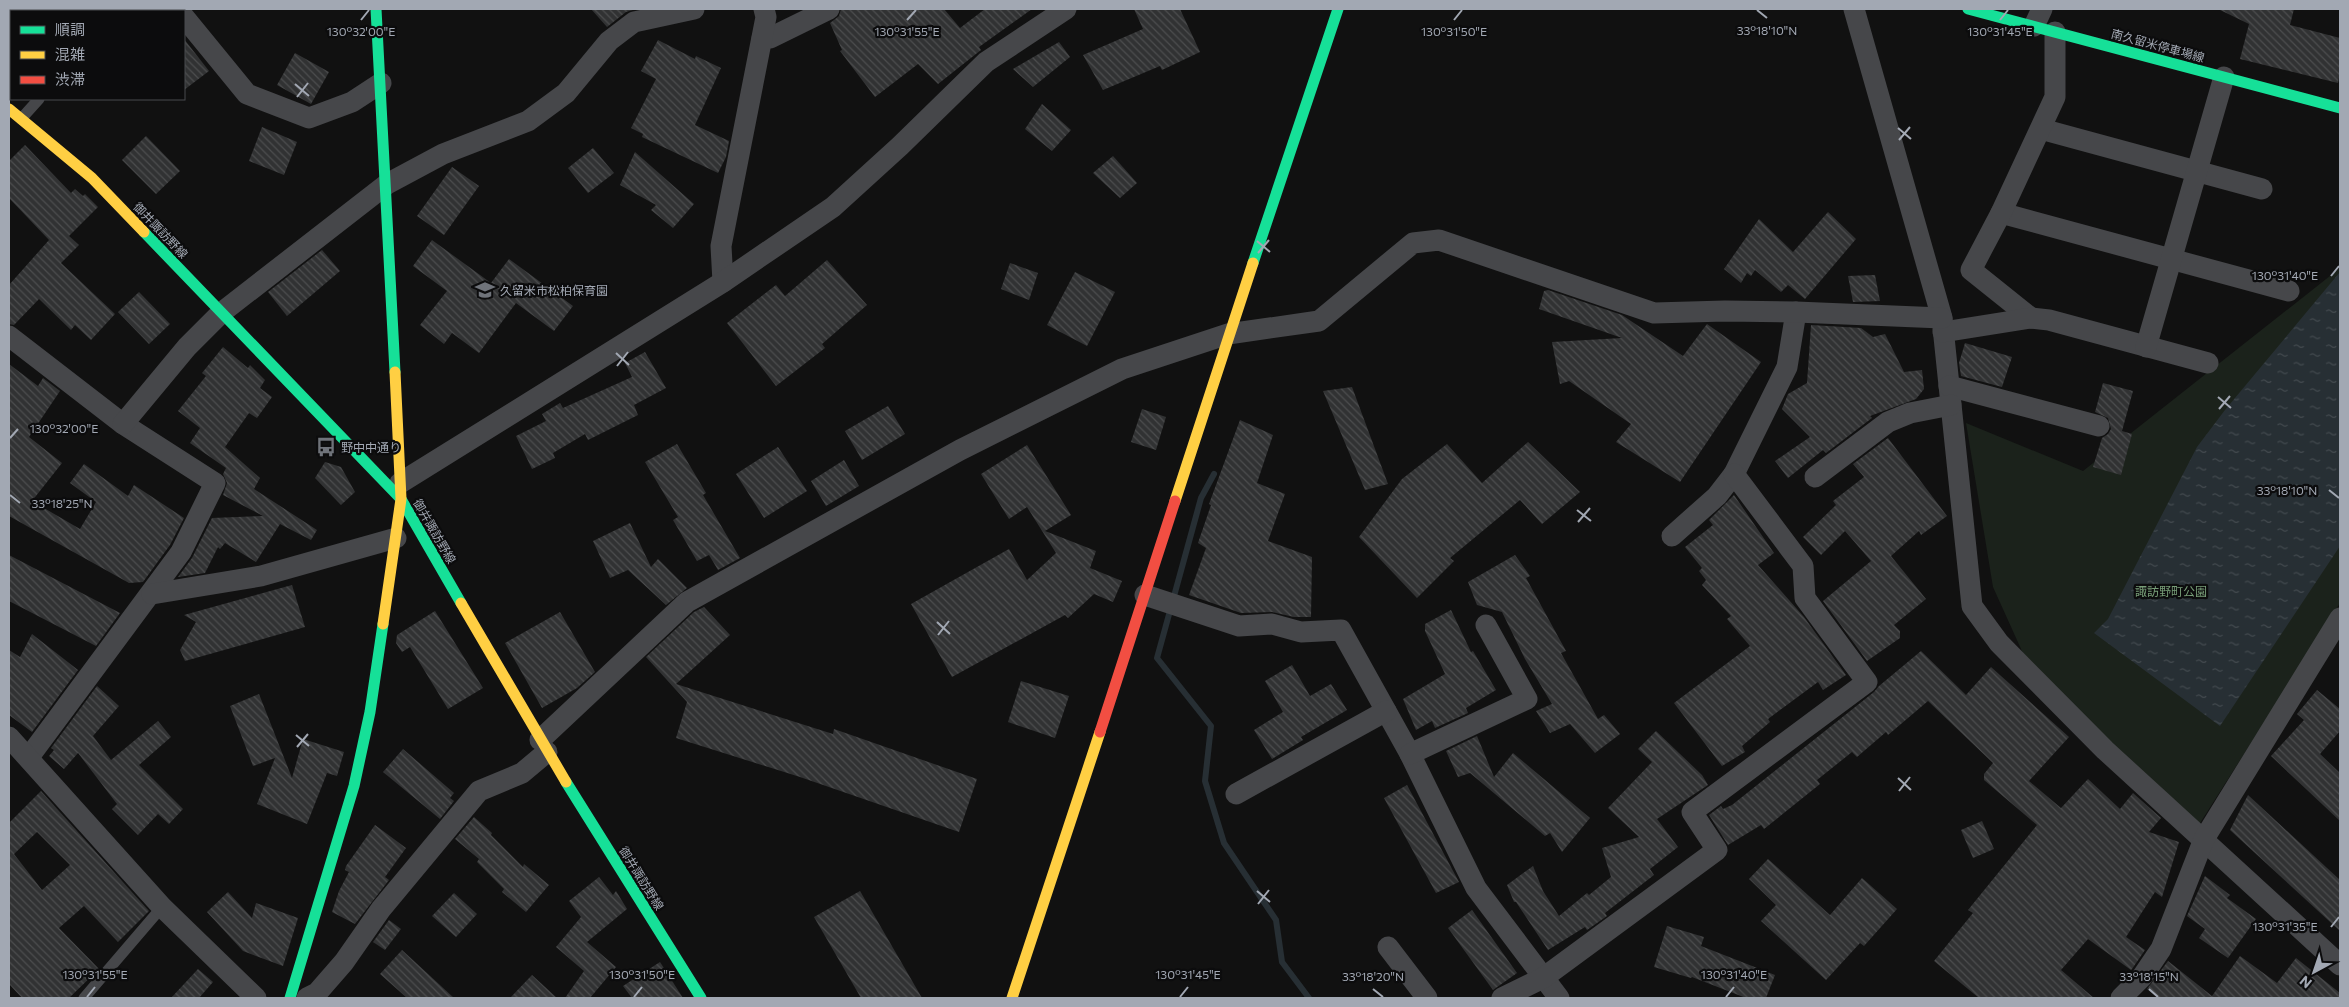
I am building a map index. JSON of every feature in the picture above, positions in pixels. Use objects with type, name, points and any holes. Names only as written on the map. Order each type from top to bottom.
[{"type":"street","points":[[290,998],[354,786],[370,712],[396,538],[401,491],[387,184],[376,9]]},
{"type":"street","points":[[123,424],[187,346],[221,313],[387,184],[443,154],[528,120],[566,93],[609,41],[634,22],[694,9]]},
{"type":"street","points":[[722,282],[721,246],[766,17],[764,9]]},
{"type":"street","points":[[762,38],[770,38],[829,9]]},
{"type":"street","points":[[401,491],[833,208],[986,62],[1066,9]]},
{"type":"street","points":[[1012,998],[1145,596],[1228,334],[1338,9]]},
{"type":"street","points":[[1854,9],[1943,325],[1972,606],[1999,643],[2105,750],[2340,965]]},
{"type":"street","name":"南久留米停車場線","points":[[1968,9],[2038,18],[2055,32],[2340,108]]},
{"type":"street","points":[[185,18],[247,94],[309,118],[352,102],[381,83]]},
{"type":"street","points":[[2031,318],[1971,270],[2001,213],[2056,96],[2055,32]]},
{"type":"street","points":[[2146,347],[2173,260],[2224,77]]},
{"type":"street","name":"御井諏訪野線","points":[[13,113],[92,178],[221,313],[401,491],[544,746],[701,998]]},
{"type":"street","points":[[2040,129],[2262,189]]},
{"type":"street","points":[[2001,213],[2289,291]]},
{"type":"street","points":[[307,998],[317,993],[344,962],[381,909],[479,791],[522,773],[544,746],[687,602],[960,450],[1122,369],[1228,334],[1319,320],[1413,243],[1439,240],[1654,313],[1796,312],[1943,325],[2031,318],[2049,320],[2208,363]]},
{"type":"street","points":[[1672,536],[1717,496],[1734,474],[1787,367],[1796,312]]},
{"type":"street","points":[[9,336],[123,424],[215,483],[181,552],[152,594],[29,757]]},
{"type":"street","points":[[1814,477],[1888,422],[1950,395],[2099,426]]},
{"type":"street","points":[[1502,998],[1543,978],[1717,850],[1692,812],[1867,682],[1805,598],[1804,566],[1734,474]]},
{"type":"street","points":[[152,594],[261,576],[396,538]]},
{"type":"street","points":[[1145,596],[1239,626],[1272,624],[1301,632],[1341,630],[1410,754],[1476,888],[1559,998]]},
{"type":"street","points":[[2121,998],[2142,977],[2160,948],[2204,839],[2340,618]]},
{"type":"street","points":[[1410,754],[1527,699],[1486,625]]},
{"type":"street","points":[[1236,794],[1386,711]]},
{"type":"street","points":[[9,737],[162,907],[256,998]]},
{"type":"street","points":[[1388,947],[1427,998]]},
{"type":"lane","points":[[13,113],[37,100]]},
{"type":"lane","points":[[84,998],[162,907]]},
{"type":"green space","name":"諏訪野町公園","points":[[2340,268],[2340,603],[2195,831],[2026,660],[1993,587],[1966,423],[2083,471]]},
{"type":"water","points":[[2340,272],[2340,546],[2220,726],[2094,633],[2108,619],[2197,447],[2225,410]]},
{"type":"building","points":[[591,9],[636,9],[626,12],[607,27]]},
{"type":"building","points":[[841,9],[944,9],[960,28],[985,9],[1032,9],[979,47],[981,50],[938,84],[918,64],[875,97],[840,51],[842,50],[830,23],[839,16]]},
{"type":"building","points":[[1134,9],[1180,9],[1200,52],[1162,70],[1160,66],[1103,90],[1083,55],[1143,29]]},
{"type":"building","points":[[2218,9],[2294,9],[2290,25],[2340,38],[2340,72],[2338,83],[2240,59],[2249,24]]},
{"type":"building","points":[[185,40],[209,71],[185,89]]},
{"type":"building","points":[[658,40],[695,59],[696,56],[721,68],[695,125],[729,141],[726,157],[718,173],[642,137],[643,134],[631,128],[656,79],[641,71]]},
{"type":"building","points":[[1059,42],[1070,57],[1033,87],[1013,69]]},
{"type":"building","points":[[295,53],[329,72],[311,104],[277,85]]},
{"type":"building","points":[[1042,104],[1071,130],[1052,151],[1025,129]]},
{"type":"building","points":[[262,127],[297,142],[284,175],[249,161]]},
{"type":"building","points":[[146,136],[180,171],[156,194],[122,160]]},
{"type":"building","points":[[25,145],[71,193],[75,189],[83,196],[85,194],[98,207],[69,236],[79,245],[61,263],[115,314],[91,340],[75,325],[71,330],[39,299],[14,325],[9,324],[9,285],[49,240],[9,198],[9,161]]},
{"type":"building","points":[[593,148],[614,173],[588,193],[568,168]]},
{"type":"building","points":[[635,152],[694,204],[673,228],[651,210],[656,205],[620,185]]},
{"type":"building","points":[[1113,156],[1137,183],[1120,198],[1093,173]]},
{"type":"building","points":[[452,167],[479,186],[444,235],[417,216]]},
{"type":"building","points":[[1828,212],[1856,239],[1805,299],[1788,285],[1781,292],[1755,270],[1751,276],[1747,273],[1741,283],[1724,269],[1759,219],[1793,252]]},
{"type":"building","points":[[432,240],[491,283],[509,259],[573,306],[554,331],[516,303],[479,353],[452,333],[444,344],[420,325],[447,291],[413,266]]},
{"type":"building","points":[[322,250],[340,271],[287,316],[268,292]]},
{"type":"building","points":[[827,260],[867,305],[822,344],[825,348],[776,386],[727,323],[776,285],[785,296]]},
{"type":"building","points":[[1010,263],[1038,273],[1029,300],[1001,289]]},
{"type":"building","points":[[1075,272],[1115,292],[1087,346],[1047,325]]},
{"type":"building","points":[[1875,275],[1880,301],[1853,302],[1848,276]]},
{"type":"building","points":[[1548,290],[1622,315],[1683,356],[1707,324],[1761,362],[1680,482],[1616,442],[1631,424],[1569,381],[1560,384],[1552,342],[1622,338],[1539,309],[1544,291]]},
{"type":"building","points":[[139,292],[170,324],[149,344],[118,312]]},
{"type":"building","points":[[1811,325],[1861,328],[1873,337],[1885,334],[1904,372],[1922,370],[1924,389],[1916,399],[1870,416],[1872,418],[1826,453],[1823,450],[1788,478],[1775,461],[1810,437],[1782,409],[1788,394],[1807,383]]},
{"type":"building","points":[[1965,343],[2012,357],[2002,387],[1961,376],[1959,363]]},
{"type":"building","points":[[223,347],[248,368],[250,365],[265,380],[260,388],[272,397],[257,418],[249,413],[225,447],[260,478],[254,489],[317,530],[311,540],[280,524],[256,562],[225,543],[220,549],[218,547],[205,573],[178,577],[192,558],[212,518],[263,516],[223,495],[227,483],[223,474],[226,468],[190,443],[200,428],[178,411],[206,376],[202,373]]},
{"type":"building","points":[[645,352],[666,388],[634,405],[638,415],[588,440],[585,434],[553,453],[555,458],[532,469],[516,436],[546,421],[542,414],[560,403],[563,408],[632,377],[625,363]]},
{"type":"building","points":[[9,364],[38,386],[43,378],[60,391],[29,437],[62,463],[32,501],[80,529],[96,502],[70,483],[84,464],[128,496],[134,485],[184,518],[170,545],[143,582],[129,583],[9,516]]},
{"type":"building","points":[[2103,383],[2133,391],[2122,431],[2132,434],[2121,475],[2093,467],[2102,438],[2111,429],[2108,418],[2095,412]]},
{"type":"building","points":[[1352,387],[1388,484],[1365,490],[1323,391]]},
{"type":"building","points":[[888,406],[905,434],[862,460],[845,431]]},
{"type":"building","points":[[1142,409],[1166,417],[1156,450],[1131,442]]},
{"type":"building","points":[[1240,420],[1273,435],[1257,483],[1285,494],[1268,541],[1312,557],[1311,617],[1294,617],[1272,612],[1241,613],[1189,595],[1206,548],[1198,543],[1211,505],[1209,504]]},
{"type":"building","points":[[1888,438],[1947,516],[1921,535],[1919,531],[1891,556],[1926,599],[1894,625],[1900,631],[1900,638],[1867,661],[1823,601],[1871,561],[1845,531],[1821,555],[1803,537],[1836,505],[1833,501],[1864,477],[1853,464]]},
{"type":"building","points":[[1528,442],[1580,492],[1542,524],[1520,500],[1450,558],[1454,561],[1417,598],[1359,537],[1402,479],[1447,444],[1482,483]]},
{"type":"building","points":[[677,444],[706,493],[703,495],[740,558],[718,570],[709,555],[697,561],[673,520],[678,517],[645,462]]},
{"type":"building","points":[[1027,445],[1071,515],[1045,531],[1096,551],[1090,568],[1122,581],[1113,602],[1094,594],[1068,618],[1065,615],[952,677],[911,604],[1009,549],[1027,580],[1056,553],[1027,507],[1009,519],[981,474]]},
{"type":"building","points":[[778,447],[807,491],[764,518],[736,474]]},
{"type":"building","points":[[844,460],[859,486],[826,506],[811,481]]},
{"type":"building","points":[[325,462],[341,467],[355,492],[341,505],[315,478]]},
{"type":"building","points":[[1734,495],[1774,553],[1758,565],[1804,617],[1846,675],[1823,690],[1818,682],[1768,719],[1770,722],[1742,746],[1745,752],[1722,766],[1674,703],[1750,646],[1727,619],[1731,616],[1702,585],[1706,580],[1699,571],[1702,568],[1685,547],[1713,525],[1709,520]]},
{"type":"building","points":[[630,523],[651,567],[658,559],[687,588],[666,605],[628,570],[610,578],[593,541]]},
{"type":"building","points":[[9,555],[120,613],[96,646],[9,601]]},
{"type":"building","points":[[1515,555],[1530,576],[1526,578],[1566,651],[1561,653],[1598,719],[1604,715],[1620,734],[1595,753],[1570,724],[1550,733],[1536,711],[1552,704],[1525,659],[1502,612],[1477,605],[1468,582]]},
{"type":"building","points":[[292,585],[305,627],[185,661],[180,650],[196,622],[184,615]]},
{"type":"building","points":[[704,607],[730,635],[676,684],[833,734],[834,729],[977,779],[959,832],[800,777],[676,738],[687,702],[646,657],[694,612]]},
{"type":"building","points":[[1451,610],[1471,652],[1473,651],[1496,690],[1466,708],[1468,713],[1435,728],[1432,721],[1416,730],[1403,699],[1445,674],[1425,631],[1425,624]]},
{"type":"building","points":[[435,611],[483,688],[448,709],[410,647],[402,652],[396,643],[397,635]]},
{"type":"building","points":[[560,612],[595,672],[577,688],[542,708],[505,643]]},
{"type":"building","points":[[32,634],[78,670],[32,732],[9,715],[9,650],[20,657]]},
{"type":"building","points":[[1921,651],[1966,695],[1991,667],[2069,737],[2029,781],[2061,808],[2088,779],[2120,809],[2133,793],[2161,818],[2149,832],[2179,842],[2162,897],[2155,892],[2126,937],[2145,950],[2132,969],[2088,939],[2061,970],[2094,998],[1979,998],[1934,961],[1973,913],[1968,910],[2037,825],[1984,780],[1984,774],[1993,763],[1928,701],[1888,735],[1886,732],[1857,757],[1852,752],[1817,780],[1820,784],[1764,829],[1761,825],[1728,845],[1709,815],[1721,806],[1723,809],[1732,805],[1874,692]]},
{"type":"building","points":[[1292,665],[1310,696],[1331,684],[1347,710],[1301,737],[1303,740],[1272,759],[1254,730],[1283,712],[1265,681]]},
{"type":"building","points":[[1021,681],[1069,696],[1055,738],[1008,722]]},
{"type":"building","points":[[97,686],[119,706],[93,736],[111,760],[158,721],[171,737],[139,765],[183,809],[169,824],[158,814],[138,835],[112,809],[117,804],[78,753],[64,769],[49,756],[54,750],[51,748]]},
{"type":"building","points":[[2317,690],[2340,709],[2340,731],[2320,754],[2340,773],[2340,821],[2271,756],[2304,720],[2297,714]]},
{"type":"building","points":[[259,694],[292,778],[303,739],[344,752],[337,776],[327,773],[307,824],[257,804],[275,758],[253,766],[230,706]]},
{"type":"building","points":[[1656,731],[1702,775],[1708,785],[1657,819],[1678,847],[1650,869],[1654,875],[1605,913],[1607,916],[1587,930],[1585,927],[1548,950],[1516,902],[1514,902],[1507,885],[1533,866],[1543,891],[1559,916],[1587,893],[1589,895],[1611,877],[1602,848],[1639,837],[1608,808],[1652,762],[1638,749]]},
{"type":"building","points":[[1477,736],[1494,777],[1513,753],[1590,818],[1562,852],[1550,833],[1545,836],[1470,773],[1458,777],[1446,751]]},
{"type":"building","points":[[403,749],[454,793],[450,798],[454,801],[440,819],[383,772]]},
{"type":"building","points":[[1407,785],[1459,882],[1436,893],[1384,798]]},
{"type":"building","points":[[41,791],[149,911],[118,942],[84,906],[59,928],[99,969],[69,998],[22,998],[9,984],[9,823]],"holes":[[[37,832],[70,865],[42,890],[14,854]]]},
{"type":"building","points":[[2248,795],[2340,880],[2340,931],[2230,830]]},
{"type":"building","points":[[474,817],[492,833],[491,835],[523,867],[524,864],[549,885],[526,912],[502,892],[504,889],[477,862],[479,859],[455,839]]},
{"type":"building","points":[[1982,821],[1994,849],[1973,858],[1961,830]]},
{"type":"building","points":[[375,825],[406,848],[385,877],[389,880],[355,924],[332,912],[339,891],[349,872],[345,870],[346,866]]},
{"type":"building","points":[[1768,859],[1830,915],[1862,878],[1897,909],[1864,946],[1860,943],[1826,980],[1761,921],[1776,905],[1749,879]]},
{"type":"building","points":[[2205,876],[2230,895],[2227,898],[2256,919],[2228,958],[2199,938],[2205,929],[2187,916]]},
{"type":"building","points":[[599,877],[613,895],[616,891],[627,909],[587,942],[616,967],[590,998],[565,998],[584,971],[556,947],[581,917],[569,901]]},
{"type":"building","points":[[860,891],[922,998],[861,998],[814,917]]},
{"type":"building","points":[[228,892],[252,918],[256,903],[298,918],[283,966],[243,951],[207,912]]},
{"type":"building","points":[[454,893],[477,914],[456,937],[432,916]]},
{"type":"building","points":[[1472,910],[1517,973],[1493,990],[1448,928]]},
{"type":"building","points":[[389,920],[401,929],[385,950],[373,942]]},
{"type":"building","points":[[1667,926],[1704,937],[1701,946],[1775,975],[1766,998],[1746,998],[1692,977],[1654,967]]},
{"type":"building","points":[[402,950],[454,998],[407,998],[380,974]]},
{"type":"building","points":[[2240,956],[2277,983],[2296,958],[2340,993],[2340,998],[2158,998],[2147,989],[2168,961],[2212,996]]},
{"type":"building","points":[[660,962],[683,998],[632,998],[623,986]]},
{"type":"building","points":[[198,969],[213,982],[199,998],[171,998]]},
{"type":"building","points":[[532,975],[557,998],[510,998]]},
{"type":"waterway","points":[[1214,474],[1201,498],[1157,658],[1211,726],[1205,781],[1224,843],[1276,920],[1282,962],[1309,998]]},
{"type":"traffic: fast","points":[[376,9],[395,372]]},
{"type":"traffic: fast","points":[[1253,263],[1338,9]]},
{"type":"traffic: fast","points":[[1968,9],[2340,108]]},
{"type":"traffic: fast","points":[[144,232],[401,499],[461,603]]},
{"type":"traffic: fast","points":[[290,998],[354,786],[370,712],[383,624]]},
{"type":"traffic: fast","points":[[566,782],[701,998]]},
{"type":"traffic: slow","points":[[9,109],[92,178],[144,232]]},
{"type":"traffic: slow","points":[[1175,501],[1253,263]]},
{"type":"traffic: slow","points":[[383,624],[401,499],[395,372]]},
{"type":"traffic: slow","points":[[461,603],[566,782]]},
{"type":"traffic: slow","points":[[1012,998],[1100,732]]},
{"type":"traffic: jam","points":[[1100,732],[1175,501]]},
{"type":"place","name":"久留米市松柏保育園","points":[[485,290]]},
{"type":"place","name":"野中中通り","points":[[326,447]]}]
